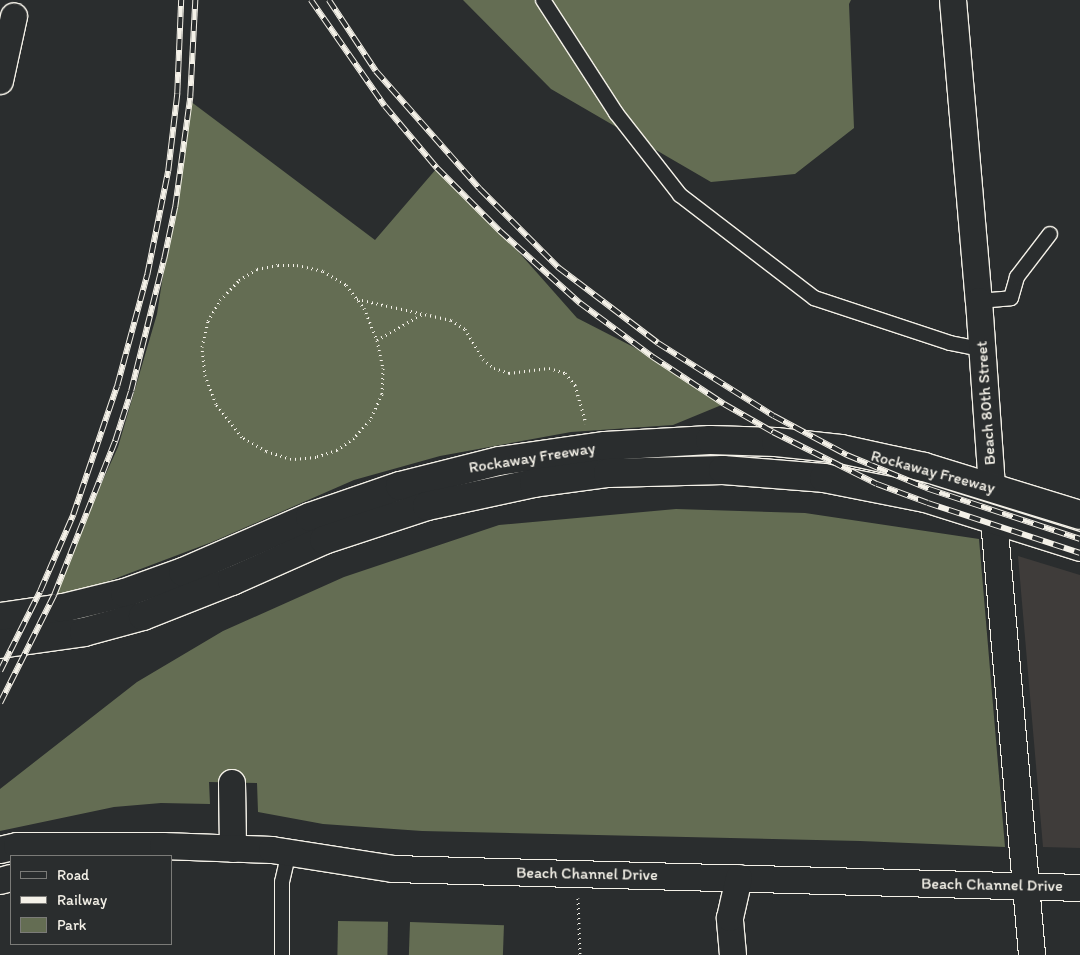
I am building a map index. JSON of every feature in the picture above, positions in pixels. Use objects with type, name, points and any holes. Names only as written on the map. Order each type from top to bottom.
[{"type":"main road","name":"Rockaway Freeway","points":[[0,617],[63,608],[125,593],[183,572],[310,517],[400,486],[499,461],[569,450],[677,440],[743,440],[809,444],[896,459],[1080,515]]},
{"type":"main road","name":"Rockaway Freeway","points":[[0,644],[84,632],[143,616],[224,584],[324,540],[427,506],[534,483],[608,473],[723,470],[824,478],[915,496],[1080,547]]},
{"type":"street","name":"Beach 80th Street","points":[[954,0],[979,301],[992,488]]},
{"type":"street","points":[[0,82],[14,17]]},
{"type":"street","name":"Beach 80th Street","points":[[994,520],[1032,955]]},
{"type":"street","points":[[232,783],[233,849]]},
{"type":"street","name":"Beach Channel Drive","points":[[0,850],[17,846],[163,846],[289,852],[393,869],[1080,888]]},
{"type":"street","name":"Beach Channel Drive","points":[[74,855],[96,847]]},
{"type":"street","points":[[733,955],[730,918],[739,878]]},
{"type":"lane","points":[[543,0],[616,113],[680,195],[814,298],[950,344],[982,349]]},
{"type":"lane","points":[[979,301],[1012,298],[1017,277],[1050,234]]},
{"type":"lane","name":"Beach 80th Street","points":[[992,488],[994,520]]},
{"type":"lane","points":[[282,955],[282,882],[289,852]]},
{"type":"path","points":[[297,264],[323,271],[346,286],[356,299],[364,308],[377,340],[383,368],[382,394],[370,420],[354,438],[337,450],[316,457],[291,459],[266,451],[242,437],[216,404],[204,376],[202,348],[208,321],[220,300],[239,280],[257,269],[297,264]]},
{"type":"path","points":[[356,299],[451,320],[465,329],[483,359],[494,368],[509,373],[549,368],[565,373],[575,385],[587,426]]},
{"type":"path","points":[[377,340],[424,313]]},
{"type":"path","points":[[577,874],[580,955]]},
{"type":"shaded area","points":[[1018,556],[1080,575],[1080,848],[1043,847]]},
{"type":"green space","points":[[463,0],[851,0],[849,4],[854,128],[795,174],[711,182],[551,89]]},
{"type":"green space","points":[[190,101],[375,240],[437,168],[500,231],[577,318],[653,357],[724,404],[673,425],[571,432],[440,456],[354,480],[212,542],[93,587],[54,595],[118,447],[157,314]]},
{"type":"green space","points":[[676,509],[805,513],[979,539],[1005,847],[860,841],[422,831],[323,824],[258,812],[257,783],[209,782],[210,804],[161,803],[114,807],[0,831],[0,789],[137,682],[223,631],[344,577],[499,525]]},
{"type":"green space","points":[[338,921],[388,922],[387,955],[337,955]]},
{"type":"green space","points":[[410,922],[504,925],[503,955],[409,955]]},
{"type":"railway","points":[[0,671],[40,591],[73,515],[117,386],[147,275],[168,171],[177,94],[181,0]]},
{"type":"railway","points":[[0,703],[54,595],[115,441],[131,391],[175,207],[190,97],[195,0]]},
{"type":"railway","points":[[311,0],[385,106],[437,168],[500,231],[580,303],[653,357],[724,404],[773,432],[877,484],[928,503],[1080,553]]},
{"type":"railway","points":[[329,0],[376,71],[480,189],[559,268],[658,343],[774,416],[847,455],[929,489],[1080,539]]}]
